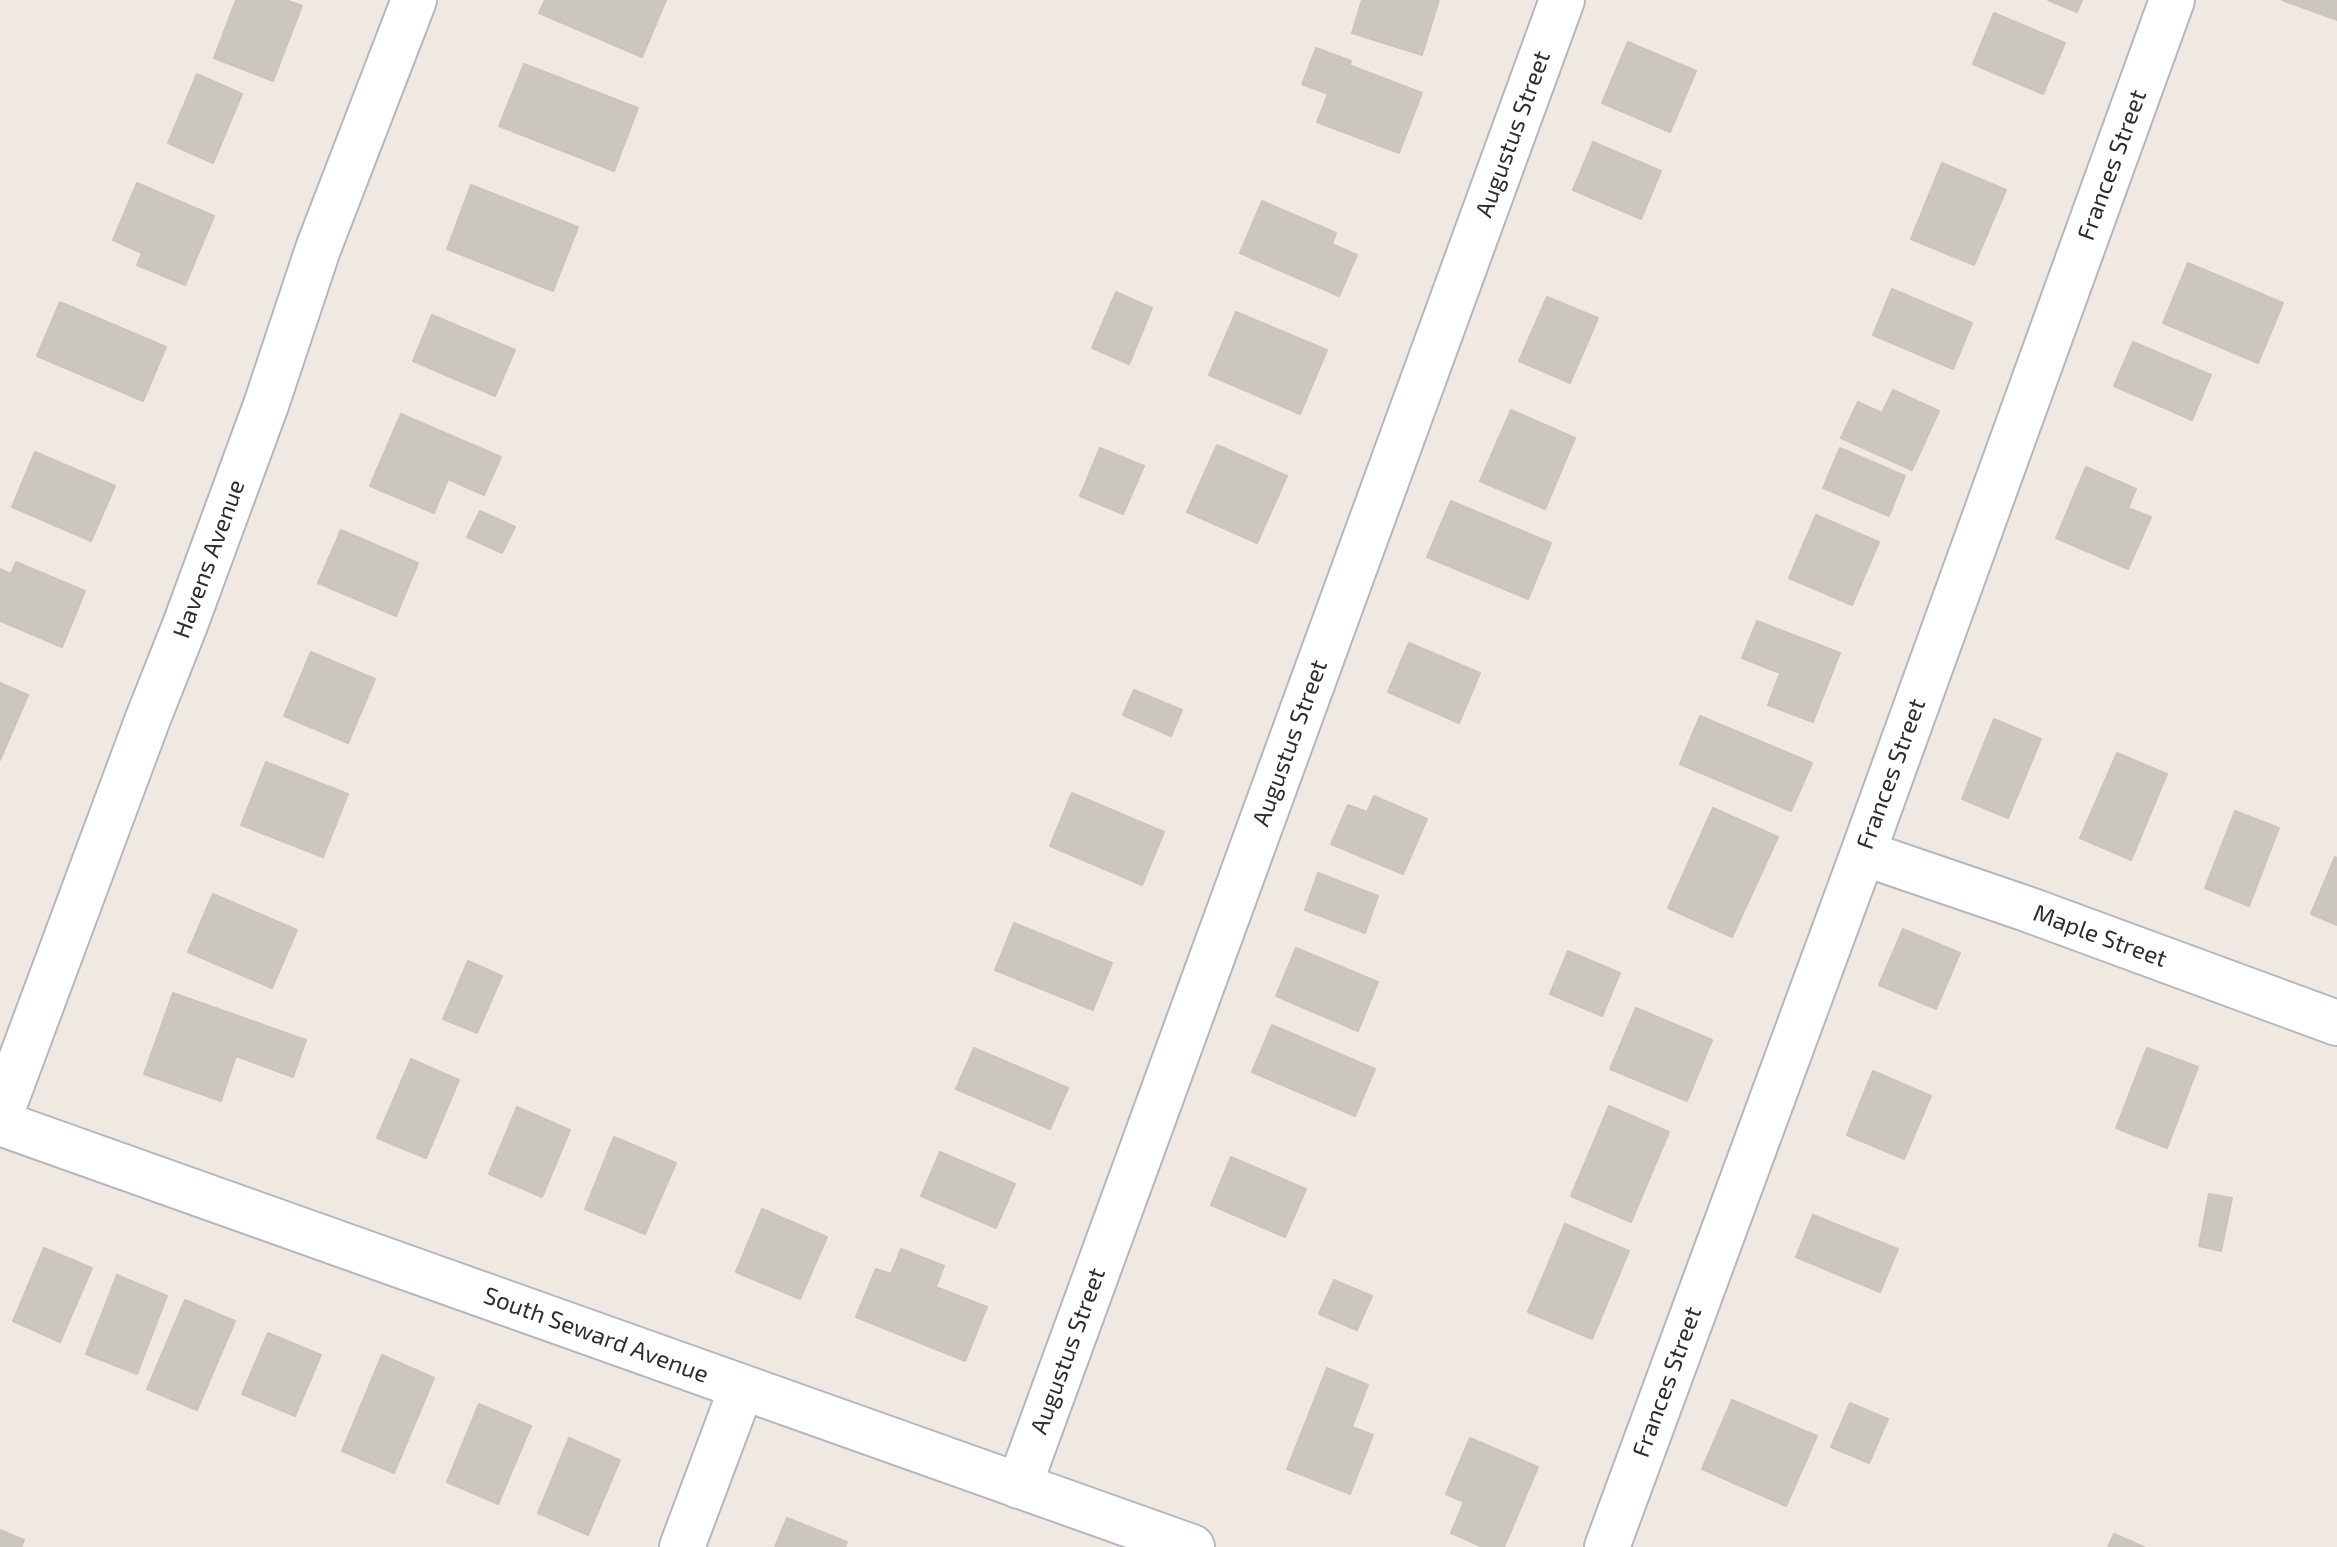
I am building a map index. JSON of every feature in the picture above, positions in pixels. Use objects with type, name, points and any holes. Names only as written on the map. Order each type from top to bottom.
[{"type":"street","name":"Havens Avenue","points":[[0,1116],[266,405],[318,249],[414,0]]},
{"type":"street","name":"Augustus Street","points":[[1019,1486],[1562,0]]},
{"type":"street","name":"Frances Street","points":[[1607,1547],[2172,0]]},
{"type":"street","name":"Maple Street","points":[[1863,853],[2027,909],[2337,1023]]},
{"type":"street","name":"South Seward Avenue","points":[[0,1123],[1192,1547]]},
{"type":"street","points":[[682,1547],[742,1387]]},
{"type":"building","points":[[236,0],[286,0],[302,6],[273,81],[214,58]]},
{"type":"building","points":[[545,0],[666,0],[642,57],[539,13]]},
{"type":"building","points":[[1362,0],[1439,0],[1422,55],[1352,33]]},
{"type":"building","points":[[2048,0],[2082,0],[2077,12]]},
{"type":"building","points":[[2282,0],[2337,0],[2337,20]]},
{"type":"building","points":[[1994,13],[2065,43],[2043,94],[1973,64]]},
{"type":"building","points":[[1628,42],[1696,71],[1670,132],[1602,103]]},
{"type":"building","points":[[1316,48],[1351,61],[1349,65],[1422,93],[1399,153],[1317,122],[1328,94],[1302,84]]},
{"type":"building","points":[[524,64],[638,108],[614,171],[499,126]]},
{"type":"building","points":[[197,74],[242,94],[213,163],[168,143]]},
{"type":"building","points":[[1593,142],[1661,171],[1641,219],[1573,190]]},
{"type":"building","points":[[1942,163],[2006,190],[1974,265],[1911,239]]},
{"type":"building","points":[[137,183],[214,216],[185,285],[137,265],[142,253],[113,240]]},
{"type":"building","points":[[471,185],[578,227],[553,291],[447,249]]},
{"type":"building","points":[[1262,201],[1336,233],[1332,244],[1357,255],[1339,296],[1240,253]]},
{"type":"building","points":[[2188,263],[2283,303],[2258,363],[2163,323]]},
{"type":"building","points":[[1892,289],[1972,323],[1953,369],[1873,335]]},
{"type":"building","points":[[1116,292],[1152,308],[1129,364],[1092,348]]},
{"type":"building","points":[[1547,297],[1598,318],[1570,383],[1519,361]]},
{"type":"building","points":[[60,302],[166,347],[143,401],[37,356]]},
{"type":"building","points":[[1236,312],[1327,350],[1300,414],[1209,375]]},
{"type":"building","points":[[432,315],[515,350],[495,396],[413,361]]},
{"type":"building","points":[[2133,342],[2211,375],[2192,420],[2114,386]]},
{"type":"building","points":[[1893,390],[1939,411],[1912,470],[1841,438],[1858,402],[1882,413]]},
{"type":"building","points":[[1511,410],[1575,438],[1545,509],[1480,481]]},
{"type":"building","points":[[401,414],[501,457],[484,495],[448,479],[434,513],[370,486]]},
{"type":"building","points":[[1217,445],[1287,476],[1257,543],[1187,512]]},
{"type":"building","points":[[1100,448],[1144,466],[1123,514],[1080,496]]},
{"type":"building","points":[[1840,448],[1905,476],[1889,516],[1823,488]]},
{"type":"building","points":[[35,452],[115,486],[91,541],[12,507]]},
{"type":"building","points":[[2086,467],[2136,489],[2128,508],[2151,517],[2128,569],[2056,538]]},
{"type":"building","points":[[1451,501],[1551,543],[1528,599],[1427,557]]},
{"type":"building","points":[[480,511],[515,527],[502,553],[467,537]]},
{"type":"building","points":[[1816,515],[1879,542],[1852,605],[1789,578]]},
{"type":"building","points":[[341,530],[418,563],[396,616],[318,583]]},
{"type":"building","points":[[16,562],[85,591],[62,647],[0,621],[0,569],[11,574]]},
{"type":"building","points":[[1757,621],[1840,653],[1813,722],[1768,705],[1780,673],[1742,658]]},
{"type":"building","points":[[1409,643],[1480,673],[1459,723],[1388,692]]},
{"type":"building","points":[[311,652],[375,679],[348,743],[284,716]]},
{"type":"building","points":[[0,683],[28,695],[0,760]]},
{"type":"building","points":[[1134,690],[1182,710],[1171,736],[1123,715]]},
{"type":"building","points":[[1700,716],[1812,763],[1791,811],[1680,764]]},
{"type":"building","points":[[1994,719],[2041,739],[2008,818],[1962,799]]},
{"type":"building","points":[[2117,753],[2167,774],[2131,860],[2080,838]]},
{"type":"building","points":[[266,762],[348,794],[323,857],[241,825]]},
{"type":"building","points":[[1072,793],[1164,832],[1142,885],[1050,846]]},
{"type":"building","points":[[1374,796],[1427,819],[1403,874],[1331,844],[1348,805],[1367,812]]},
{"type":"building","points":[[1713,808],[1778,837],[1732,937],[1668,908]]},
{"type":"building","points":[[2235,811],[2279,828],[2249,906],[2205,888]]},
{"type":"building","points":[[2337,858],[2337,925],[2311,914]]},
{"type":"building","points":[[1318,873],[1378,896],[1365,933],[1305,910]]},
{"type":"building","points":[[213,894],[297,930],[272,988],[188,952]]},
{"type":"building","points":[[1014,923],[1112,963],[1093,1010],[995,970]]},
{"type":"building","points":[[1903,929],[1960,953],[1936,1009],[1879,985]]},
{"type":"building","points":[[1296,948],[1378,982],[1358,1031],[1276,996]]},
{"type":"building","points":[[1568,951],[1620,973],[1602,1016],[1550,994]]},
{"type":"building","points":[[468,961],[502,976],[477,1033],[443,1019]]},
{"type":"building","points":[[173,993],[306,1040],[293,1077],[236,1056],[221,1101],[144,1074]]},
{"type":"building","points":[[1636,1008],[1712,1040],[1687,1101],[1610,1069]]},
{"type":"building","points":[[1272,1025],[1375,1069],[1355,1116],[1252,1072]]},
{"type":"building","points":[[974,1048],[1068,1088],[1050,1129],[956,1089]]},
{"type":"building","points":[[2147,1048],[2198,1067],[2167,1148],[2116,1128]]},
{"type":"building","points":[[411,1059],[459,1080],[426,1158],[377,1138]]},
{"type":"building","points":[[1873,1071],[1931,1096],[1904,1159],[1847,1135]]},
{"type":"building","points":[[1609,1106],[1669,1132],[1631,1222],[1571,1196]]},
{"type":"building","points":[[517,1107],[570,1130],[542,1197],[489,1174]]},
{"type":"building","points":[[614,1137],[676,1163],[645,1234],[585,1209]]},
{"type":"building","points":[[940,1152],[1015,1184],[996,1228],[921,1196]]},
{"type":"building","points":[[1231,1157],[1306,1189],[1285,1237],[1211,1205]]},
{"type":"building","points":[[2209,1194],[2232,1198],[2221,1251],[2199,1246]]},
{"type":"building","points":[[762,1209],[827,1237],[800,1299],[736,1272]]},
{"type":"building","points":[[1813,1215],[1898,1249],[1880,1292],[1796,1257]]},
{"type":"building","points":[[1565,1224],[1629,1251],[1592,1339],[1528,1312]]},
{"type":"building","points":[[44,1248],[92,1268],[60,1342],[13,1321]]},
{"type":"building","points":[[901,1249],[944,1266],[936,1287],[987,1307],[965,1361],[856,1317],[876,1269],[891,1274]]},
{"type":"building","points":[[117,1275],[167,1296],[137,1374],[86,1354]]},
{"type":"building","points":[[1334,1280],[1372,1296],[1357,1330],[1319,1314]]},
{"type":"building","points":[[185,1300],[235,1321],[197,1410],[147,1389]]},
{"type":"building","points":[[268,1333],[321,1355],[295,1416],[242,1394]]},
{"type":"building","points":[[382,1355],[434,1378],[394,1473],[342,1451]]},
{"type":"building","points":[[1327,1368],[1368,1385],[1352,1427],[1373,1435],[1350,1494],[1287,1469]]},
{"type":"building","points":[[1732,1400],[1817,1436],[1786,1506],[1702,1469]]},
{"type":"building","points":[[1850,1403],[1888,1419],[1869,1463],[1831,1447]]},
{"type":"building","points":[[479,1404],[531,1426],[498,1504],[447,1482]]},
{"type":"building","points":[[569,1438],[620,1460],[588,1535],[538,1513]]},
{"type":"building","points":[[1470,1438],[1538,1467],[1504,1547],[1483,1547],[1451,1533],[1464,1502],[1446,1494]]},
{"type":"building","points":[[787,1518],[847,1542],[845,1547],[775,1547]]},
{"type":"building","points":[[0,1530],[24,1540],[21,1547],[0,1547]]},
{"type":"building","points":[[2114,1534],[2144,1547],[2108,1547]]}]
